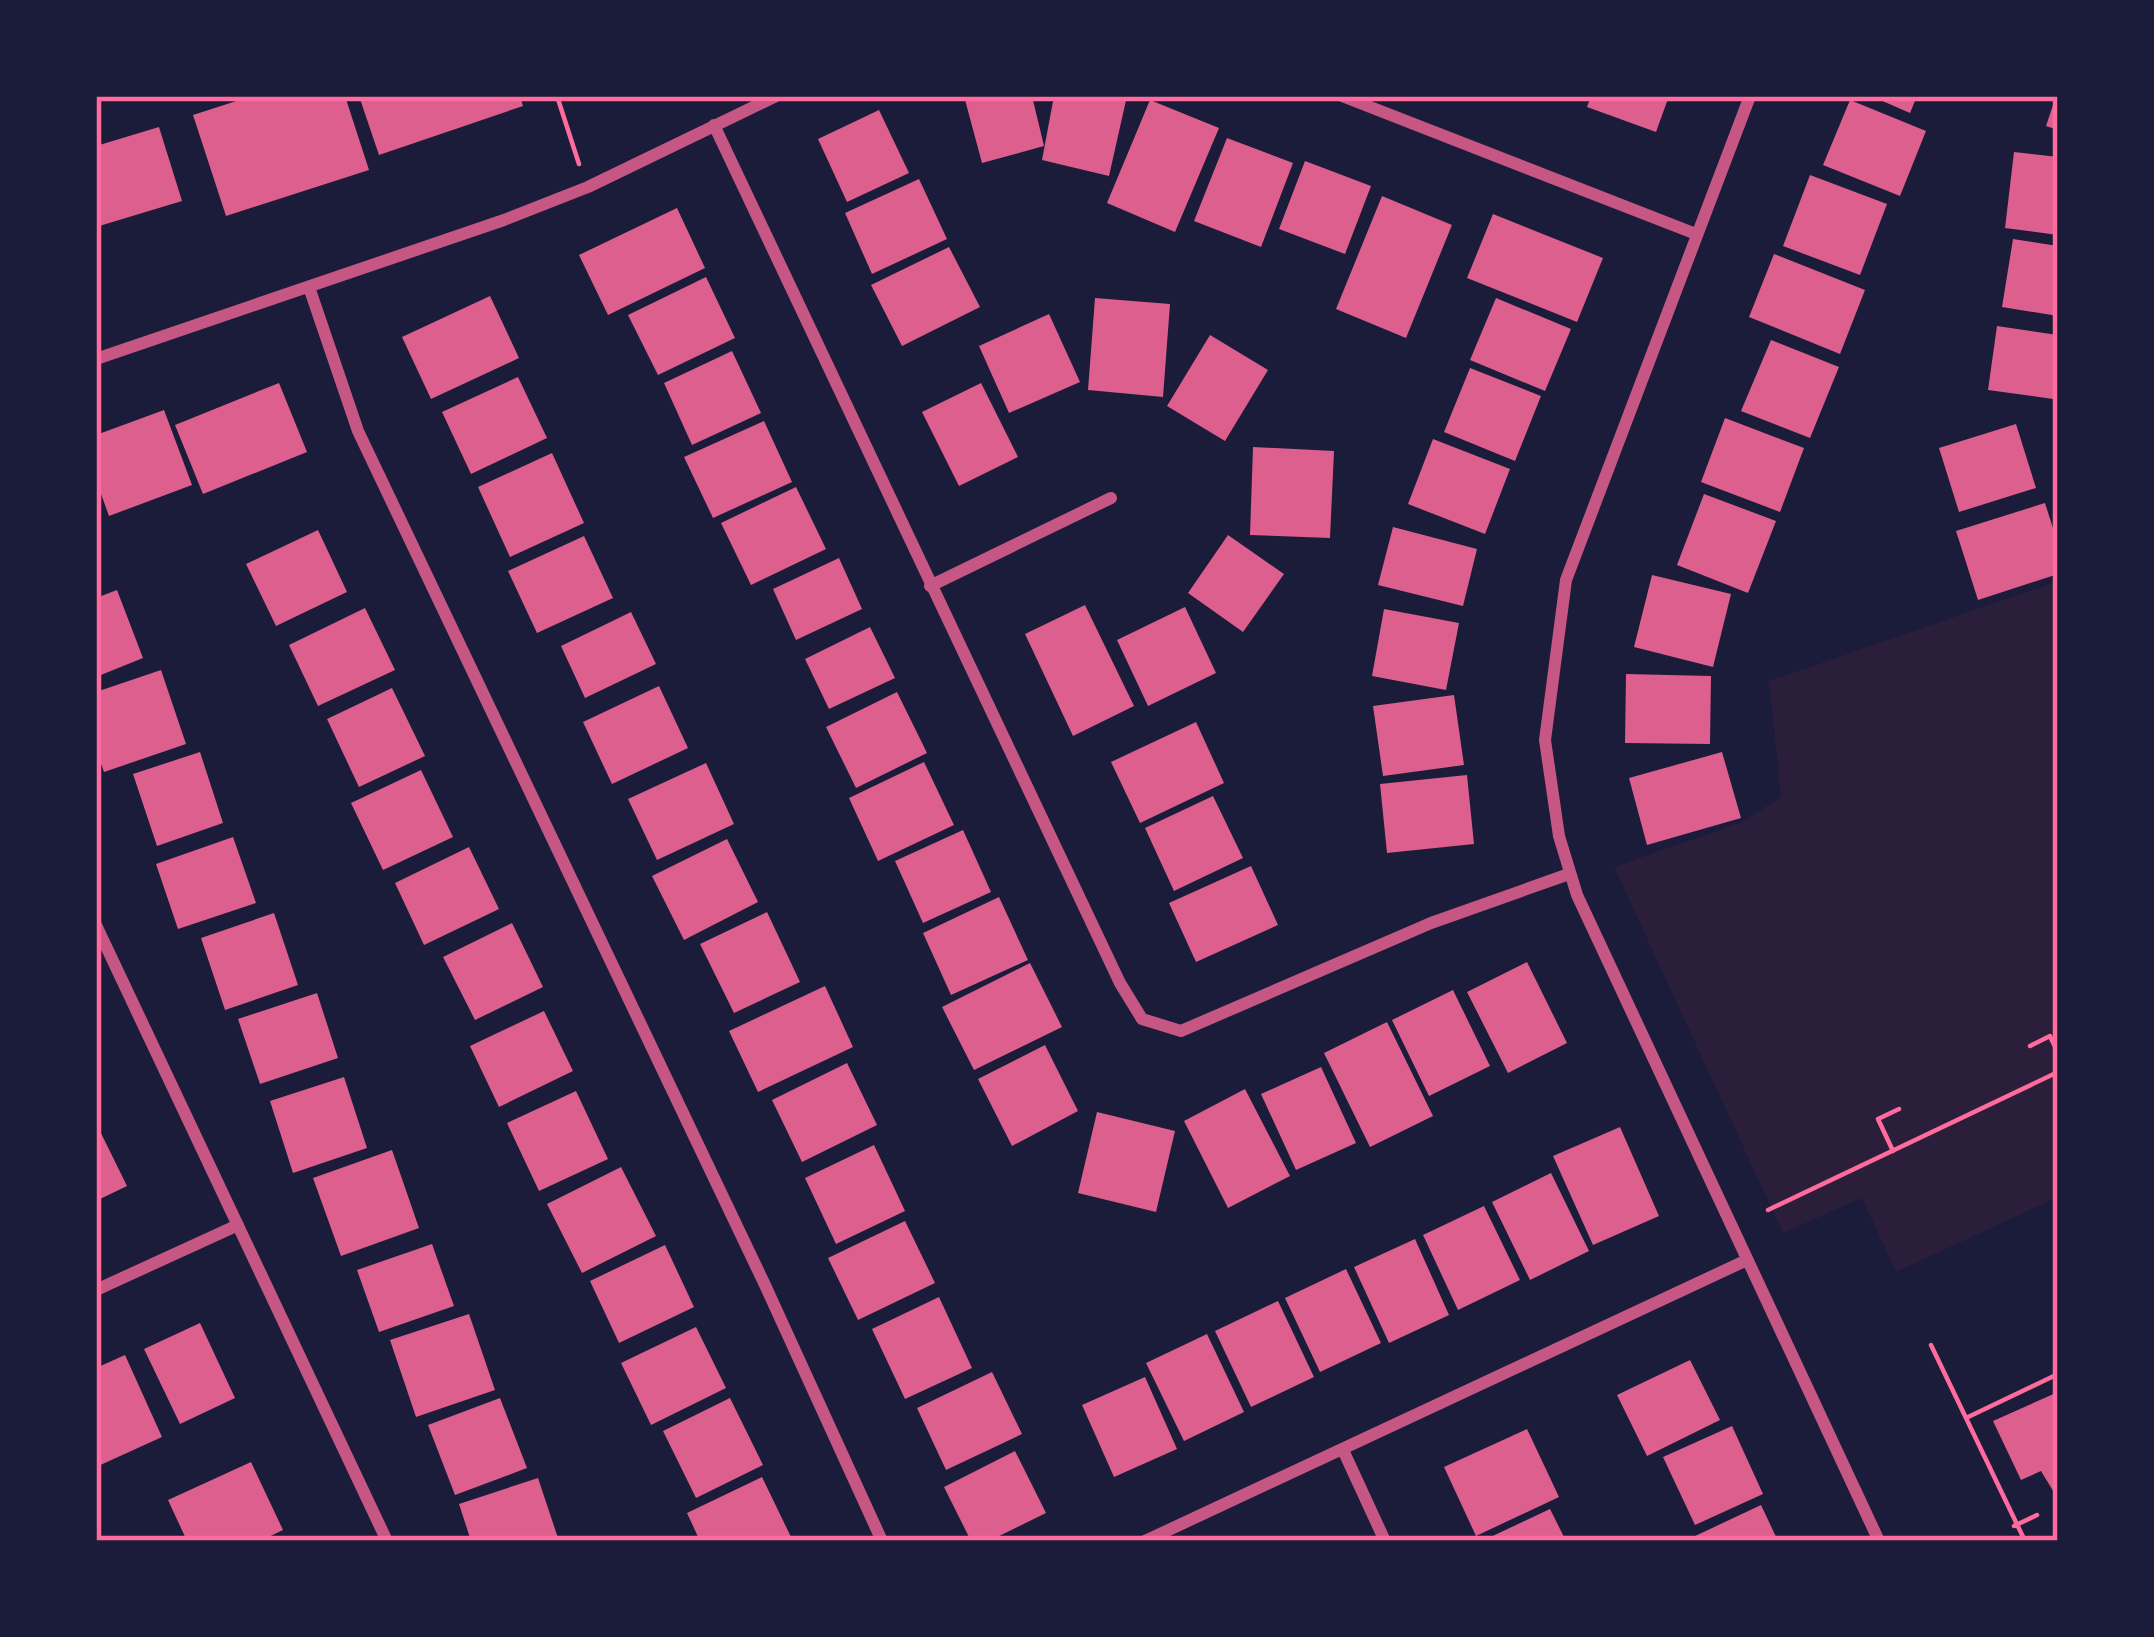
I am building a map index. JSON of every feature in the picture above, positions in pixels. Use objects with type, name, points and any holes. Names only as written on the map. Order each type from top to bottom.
[{"type":"street","points":[[96,359],[557,199],[776,96]]},
{"type":"street","points":[[1342,96],[1696,234]]},
{"type":"street","points":[[1750,96],[1566,580],[1545,740],[1547,776],[1569,874],[1879,1541]]},
{"type":"street","points":[[714,125],[1120,983],[1142,1019],[1181,1030],[1431,923],[1569,874]]},
{"type":"street","points":[[309,287],[358,431],[882,1541]]},
{"type":"street","points":[[931,586],[1111,498]]},
{"type":"street","points":[[96,925],[387,1541]]},
{"type":"street","points":[[96,1290],[238,1225]]},
{"type":"street","points":[[1145,1541],[1747,1260]]},
{"type":"street","points":[[1342,1450],[1385,1541]]},
{"type":"path","points":[[557,96],[579,164]]},
{"type":"path","points":[[2030,1046],[2050,1036],[2058,1053]]},
{"type":"path","points":[[1768,1210],[2058,1072]]},
{"type":"path","points":[[1894,1151],[1878,1118],[1899,1109]]},
{"type":"path","points":[[1931,1346],[2024,1541]]},
{"type":"path","points":[[1966,1418],[2058,1374]]},
{"type":"path","points":[[2015,1526],[2037,1515]]},
{"type":"shaded area","points":[[2058,581],[2058,1197],[1896,1272],[1862,1198],[1783,1233],[1614,867],[1742,822],[1781,797],[1769,681]]},
{"type":"building","points":[[252,96],[345,96],[369,170],[226,216],[193,115]]},
{"type":"building","points":[[359,96],[520,96],[523,106],[379,155]]},
{"type":"building","points":[[964,96],[1032,96],[1044,146],[982,163]]},
{"type":"building","points":[[1054,96],[1127,96],[1109,176],[1042,160]]},
{"type":"building","points":[[1591,96],[1669,96],[1656,132],[1587,107]]},
{"type":"building","points":[[1871,96],[1917,96],[1910,113]]},
{"type":"building","points":[[2058,96],[2058,130],[2046,126]]},
{"type":"building","points":[[1150,100],[1219,128],[1175,232],[1107,203]]},
{"type":"building","points":[[1850,100],[1926,131],[1900,196],[1823,165]]},
{"type":"building","points":[[879,110],[909,173],[847,202],[818,139]]},
{"type":"building","points":[[159,127],[182,201],[96,227],[96,146]]},
{"type":"building","points":[[1227,138],[1293,163],[1261,247],[1194,221]]},
{"type":"building","points":[[2014,152],[2058,157],[2058,235],[2005,228]]},
{"type":"building","points":[[1305,161],[1371,186],[1345,254],[1279,229]]},
{"type":"building","points":[[1810,175],[1887,204],[1860,275],[1783,246]]},
{"type":"building","points":[[919,179],[947,239],[872,274],[845,213]]},
{"type":"building","points":[[1382,196],[1452,225],[1406,338],[1336,309]]},
{"type":"building","points":[[677,208],[705,268],[608,315],[579,255]]},
{"type":"building","points":[[1493,214],[1603,258],[1577,322],[1467,278]]},
{"type":"building","points":[[2013,239],[2058,246],[2058,316],[2002,307]]},
{"type":"building","points":[[949,247],[980,307],[902,346],[871,285]]},
{"type":"building","points":[[1774,254],[1865,290],[1840,354],[1749,317]]},
{"type":"building","points":[[706,277],[735,338],[658,375],[628,315]]},
{"type":"building","points":[[490,296],[519,358],[431,399],[402,337]]},
{"type":"building","points":[[1095,298],[1170,304],[1163,397],[1088,390]]},
{"type":"building","points":[[1496,298],[1571,329],[1545,391],[1470,360]]},
{"type":"building","points":[[1049,314],[1080,382],[1009,413],[979,346]]},
{"type":"building","points":[[1997,326],[2058,335],[2053,399],[1988,390]]},
{"type":"building","points":[[1210,335],[1268,370],[1225,441],[1167,406]]},
{"type":"building","points":[[1771,340],[1839,367],[1810,438],[1741,411]]},
{"type":"building","points":[[732,351],[761,413],[692,445],[664,383]]},
{"type":"building","points":[[1470,368],[1541,396],[1515,461],[1444,432]]},
{"type":"building","points":[[518,377],[547,438],[471,474],[442,412]]},
{"type":"building","points":[[279,383],[307,452],[203,494],[175,425]]},
{"type":"building","points":[[981,383],[1018,457],[959,486],[922,412]]},
{"type":"building","points":[[164,410],[192,485],[109,516],[96,480],[96,435]]},
{"type":"building","points":[[1725,418],[1804,448],[1780,512],[1701,482]]},
{"type":"building","points":[[764,421],[792,482],[713,518],[684,457]]},
{"type":"building","points":[[2016,424],[2036,488],[1959,512],[1939,448]]},
{"type":"building","points":[[1433,439],[1510,469],[1485,534],[1408,504]]},
{"type":"building","points":[[1253,447],[1334,451],[1330,538],[1250,535]]},
{"type":"building","points":[[552,453],[584,523],[510,557],[478,487]]},
{"type":"building","points":[[796,487],[826,549],[751,585],[721,523]]},
{"type":"building","points":[[1704,494],[1776,521],[1748,593],[1677,565]]},
{"type":"building","points":[[2045,503],[2058,544],[2058,574],[1978,600],[1956,531]]},
{"type":"building","points":[[1393,527],[1477,549],[1463,606],[1378,585]]},
{"type":"building","points":[[318,530],[347,592],[276,626],[246,564]]},
{"type":"building","points":[[1228,535],[1284,574],[1243,632],[1188,593]]},
{"type":"building","points":[[584,536],[613,598],[537,633],[508,571]]},
{"type":"building","points":[[839,558],[862,609],[796,640],[773,589]]},
{"type":"building","points":[[1652,575],[1731,594],[1713,667],[1634,647]]},
{"type":"building","points":[[117,590],[143,658],[96,677],[96,598]]},
{"type":"building","points":[[1085,605],[1134,706],[1073,736],[1025,634]]},
{"type":"building","points":[[1185,607],[1216,673],[1148,706],[1117,640]]},
{"type":"building","points":[[365,608],[395,670],[318,706],[289,645]]},
{"type":"building","points":[[1384,609],[1459,623],[1446,690],[1372,676]]},
{"type":"building","points":[[631,612],[656,664],[585,698],[561,646]]},
{"type":"building","points":[[870,627],[895,678],[829,709],[805,659]]},
{"type":"building","points":[[161,670],[186,744],[104,772],[96,749],[96,692]]},
{"type":"building","points":[[1626,674],[1711,676],[1710,744],[1625,743]]},
{"type":"building","points":[[659,686],[688,748],[612,784],[583,722]]},
{"type":"building","points":[[392,688],[425,756],[359,787],[327,719]]},
{"type":"building","points":[[897,692],[927,753],[856,788],[826,727]]},
{"type":"building","points":[[1454,695],[1464,765],[1383,776],[1373,706]]},
{"type":"building","points":[[1196,722],[1224,783],[1140,823],[1111,762]]},
{"type":"building","points":[[200,752],[223,823],[157,846],[133,774]]},
{"type":"building","points":[[1722,752],[1741,818],[1647,845],[1629,778]]},
{"type":"building","points":[[924,762],[954,825],[878,861],[849,798]]},
{"type":"building","points":[[706,763],[734,824],[657,860],[628,799]]},
{"type":"building","points":[[421,770],[453,837],[383,870],[351,803]]},
{"type":"building","points":[[1467,775],[1474,844],[1387,853],[1380,784]]},
{"type":"building","points":[[1213,796],[1243,858],[1174,891],[1145,828]]},
{"type":"building","points":[[963,830],[991,892],[923,923],[895,861]]},
{"type":"building","points":[[233,837],[256,903],[178,929],[156,864]]},
{"type":"building","points":[[727,839],[758,902],[684,940],[652,876]]},
{"type":"building","points":[[469,847],[499,909],[424,945],[395,883]]},
{"type":"building","points":[[1251,866],[1278,925],[1196,962],[1169,903]]},
{"type":"building","points":[[999,897],[1028,960],[951,995],[923,933]]},
{"type":"building","points":[[767,912],[800,982],[734,1013],[700,944]]},
{"type":"building","points":[[274,913],[298,985],[225,1010],[201,938]]},
{"type":"building","points":[[512,923],[543,987],[475,1020],[443,957]]},
{"type":"building","points":[[1527,962],[1567,1043],[1508,1073],[1467,992]]},
{"type":"building","points":[[1030,963],[1062,1027],[974,1070],[942,1007]]},
{"type":"building","points":[[825,986],[853,1047],[758,1092],[729,1031]]},
{"type":"building","points":[[1453,990],[1490,1066],[1429,1096],[1392,1020]]},
{"type":"building","points":[[317,993],[338,1058],[260,1084],[238,1019]]},
{"type":"building","points":[[544,1011],[573,1071],[499,1107],[470,1046]]},
{"type":"building","points":[[1387,1022],[1433,1116],[1370,1147],[1324,1053]]},
{"type":"building","points":[[1045,1045],[1078,1111],[1012,1146],[978,1079]]},
{"type":"building","points":[[847,1063],[877,1125],[802,1162],[772,1100]]},
{"type":"building","points":[[1321,1067],[1356,1143],[1296,1170],[1261,1094]]},
{"type":"building","points":[[344,1077],[367,1148],[293,1173],[270,1101]]},
{"type":"building","points":[[1245,1089],[1290,1176],[1228,1208],[1184,1121]]},
{"type":"building","points":[[576,1091],[608,1159],[539,1191],[507,1123]]},
{"type":"building","points":[[1097,1112],[1175,1131],[1156,1212],[1078,1193]]},
{"type":"building","points":[[96,1123],[127,1186],[96,1201]]},
{"type":"building","points":[[1620,1127],[1659,1216],[1593,1245],[1553,1156]]},
{"type":"building","points":[[874,1145],[905,1211],[836,1244],[805,1178]]},
{"type":"building","points":[[392,1150],[419,1228],[341,1256],[313,1178]]},
{"type":"building","points":[[621,1167],[656,1236],[582,1273],[547,1204]]},
{"type":"building","points":[[1551,1173],[1589,1251],[1530,1280],[1492,1202]]},
{"type":"building","points":[[1484,1206],[1520,1280],[1458,1310],[1423,1235]]},
{"type":"building","points":[[905,1221],[935,1283],[858,1320],[828,1258]]},
{"type":"building","points":[[1415,1239],[1449,1315],[1389,1343],[1354,1267]]},
{"type":"building","points":[[432,1244],[454,1306],[379,1332],[357,1270]]},
{"type":"building","points":[[665,1245],[694,1307],[619,1343],[590,1281]]},
{"type":"building","points":[[1346,1269],[1381,1343],[1320,1372],[1285,1298]]},
{"type":"building","points":[[939,1297],[972,1368],[905,1399],[872,1329]]},
{"type":"building","points":[[1278,1301],[1314,1377],[1251,1407],[1215,1331]]},
{"type":"building","points":[[469,1314],[495,1390],[416,1417],[390,1340]]},
{"type":"building","points":[[200,1323],[235,1398],[180,1424],[144,1349]]},
{"type":"building","points":[[696,1327],[726,1388],[651,1425],[621,1363]]},
{"type":"building","points":[[1207,1334],[1244,1412],[1184,1441],[1146,1363]]},
{"type":"building","points":[[125,1355],[162,1437],[96,1467],[96,1368]]},
{"type":"building","points":[[1690,1360],[1720,1420],[1647,1456],[1617,1395]]},
{"type":"building","points":[[992,1372],[1022,1434],[946,1470],[917,1408]]},
{"type":"building","points":[[1145,1377],[1177,1449],[1114,1477],[1082,1405]]},
{"type":"building","points":[[2058,1392],[2058,1499],[2041,1471],[2021,1480],[1993,1421]]},
{"type":"building","points":[[500,1398],[527,1468],[455,1495],[428,1425]]},
{"type":"building","points":[[730,1398],[763,1465],[696,1498],[663,1431]]},
{"type":"building","points":[[1732,1426],[1763,1494],[1695,1525],[1663,1457]]},
{"type":"building","points":[[1527,1429],[1559,1497],[1476,1536],[1444,1467]]},
{"type":"building","points":[[1015,1451],[1046,1513],[989,1541],[971,1541],[944,1487]]},
{"type":"building","points":[[251,1462],[283,1530],[260,1541],[187,1541],[168,1500]]},
{"type":"building","points":[[762,1477],[791,1537],[784,1541],[700,1541],[687,1513]]},
{"type":"building","points":[[538,1478],[559,1541],[471,1541],[459,1504]]},
{"type":"building","points":[[1761,1505],[1778,1541],[1695,1541],[1693,1537]]},
{"type":"building","points":[[1550,1509],[1566,1541],[1482,1541]]}]
